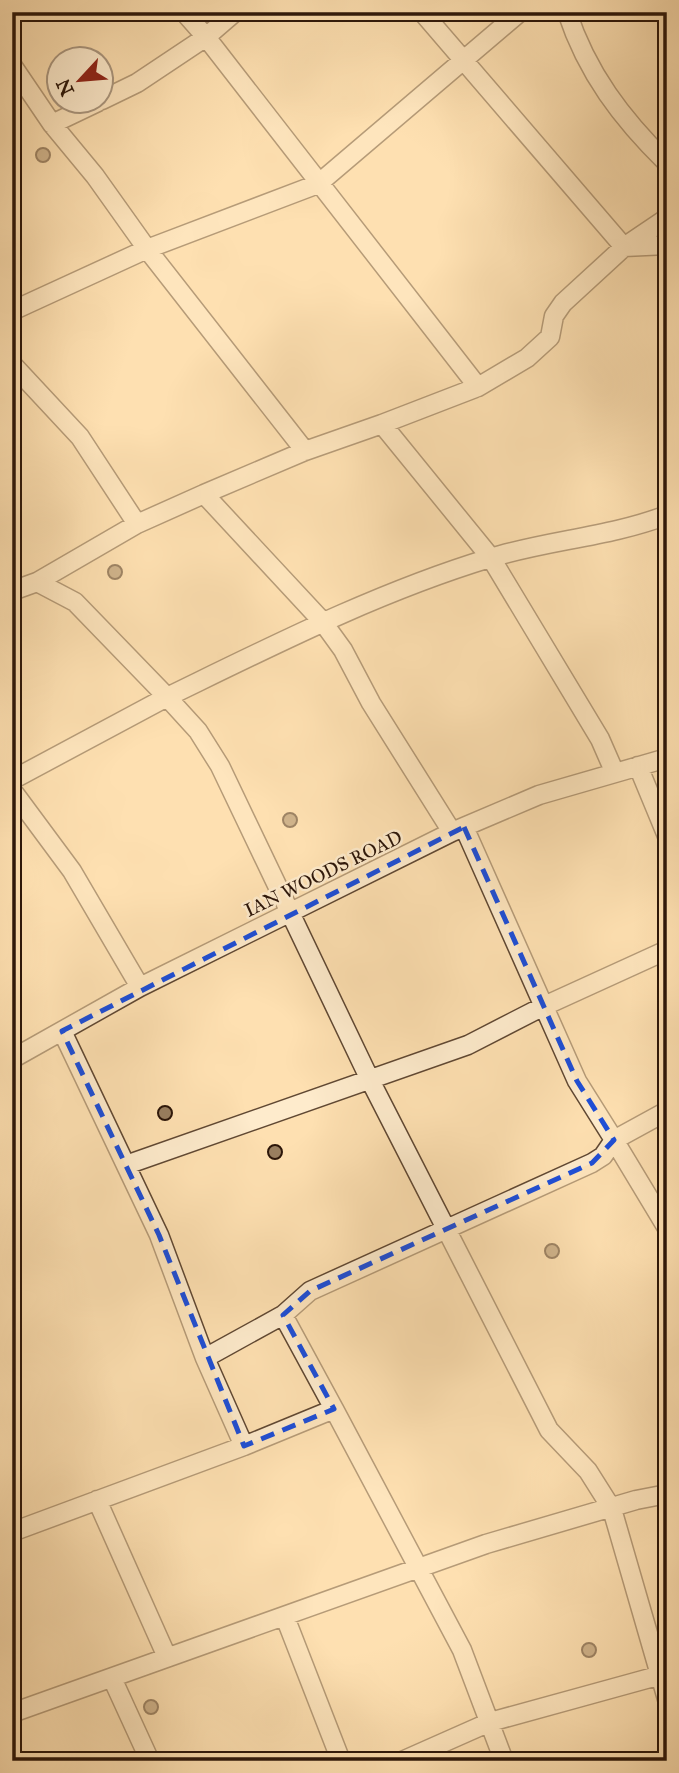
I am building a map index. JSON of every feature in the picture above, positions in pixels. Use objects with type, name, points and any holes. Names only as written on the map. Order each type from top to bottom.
[{"type":"street","points":[[184,12],[478,387]]},
{"type":"street","points":[[116,93],[146,77],[206,37],[235,12]]},
{"type":"street","points":[[422,12],[624,247]]},
{"type":"street","points":[[12,311],[147,249],[318,184],[520,12]]},
{"type":"street","points":[[567,12],[582,51],[608,97],[636,132],[667,163]]},
{"type":"street","points":[[12,65],[52,124],[95,176],[147,249],[305,451]]},
{"type":"street","points":[[52,124],[69,116]]},
{"type":"street","points":[[12,591],[37,582],[136,524],[204,494],[305,451],[478,387],[527,358],[550,337],[554,316],[563,303],[624,247],[667,218]]},
{"type":"street","points":[[624,247],[667,245]]},
{"type":"street","points":[[12,364],[80,437],[136,524]]},
{"type":"street","points":[[382,424],[491,558],[600,739],[614,771]]},
{"type":"street","points":[[204,494],[322,621],[343,650],[371,703],[458,830],[577,1082],[667,1228]]},
{"type":"street","points":[[12,780],[167,697],[322,621],[491,558],[602,534],[667,515]]},
{"type":"street","points":[[37,582],[75,602],[198,731],[220,766],[371,1082],[549,1430],[588,1471],[612,1509],[667,1699]]},
{"type":"street","name":"IAN WOODS ROAD","points":[[12,1059],[140,988],[458,830],[540,795],[614,771],[667,758]]},
{"type":"street","points":[[638,766],[667,836]]},
{"type":"street","points":[[12,790],[72,871],[140,988]]},
{"type":"street","points":[[126,1165],[371,1082],[468,1045],[542,1007],[667,950]]},
{"type":"street","points":[[62,1031],[159,1236],[205,1358],[244,1446]]},
{"type":"street","points":[[205,1358],[283,1315],[310,1291],[592,1163],[603,1156],[614,1140],[667,1111]]},
{"type":"street","points":[[283,1315],[462,1650],[504,1761]]},
{"type":"street","points":[[12,1532],[244,1446],[334,1409]]},
{"type":"street","points":[[12,1713],[486,1544],[667,1494]]},
{"type":"street","points":[[97,1500],[167,1657]]},
{"type":"street","points":[[285,1617],[341,1761]]},
{"type":"street","points":[[402,1761],[490,1722],[661,1675]]},
{"type":"street","points":[[112,1678],[150,1761]]},
{"type":"highlighted area","points":[[464,827],[577,1081],[614,1140],[592,1163],[310,1291],[283,1315],[334,1409],[244,1446],[159,1235],[62,1031]]},
{"type":"building","points":[[40,148],[46,148],[50,155],[46,162],[40,162],[36,158],[36,152]]},
{"type":"building","points":[[112,565],[118,565],[122,572],[118,579],[112,579],[108,575],[108,569]]},
{"type":"building","points":[[287,813],[293,813],[297,820],[293,827],[287,827],[283,823],[283,817]]},
{"type":"building","points":[[162,1106],[168,1106],[172,1113],[168,1120],[162,1120],[158,1116],[158,1110]]},
{"type":"building","points":[[272,1145],[278,1145],[282,1152],[278,1159],[272,1159],[268,1155],[268,1149]]},
{"type":"building","points":[[549,1244],[555,1244],[559,1251],[555,1258],[549,1258],[545,1254],[545,1248]]},
{"type":"building","points":[[586,1643],[592,1643],[596,1650],[592,1657],[586,1657],[582,1653],[582,1647]]},
{"type":"building","points":[[148,1700],[154,1700],[158,1707],[154,1714],[148,1714],[144,1710],[144,1704]]}]
